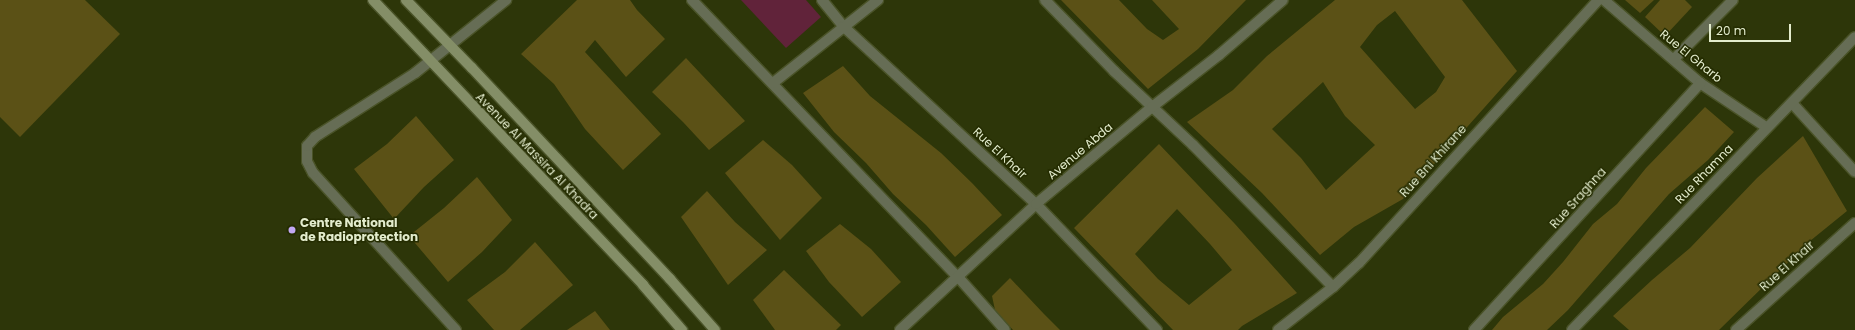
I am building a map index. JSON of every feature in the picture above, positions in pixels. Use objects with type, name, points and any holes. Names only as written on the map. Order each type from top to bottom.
[{"type":"main road","name":"Avenue Al Massira Al Khadra","points":[[373,0],[643,285],[682,330]]},
{"type":"main road","name":"Avenue Al Massira Al Khadra","points":[[406,0],[670,279],[715,330]]},
{"type":"street","points":[[456,330],[312,173],[307,160],[307,146],[315,137],[415,74],[506,0]]},
{"type":"street","points":[[692,0],[959,278],[1005,330]]},
{"type":"street","name":"Rue El Khair","points":[[822,0],[843,26],[1036,204],[1158,330]]},
{"type":"street","points":[[773,83],[843,26],[878,0]]},
{"type":"street","points":[[1046,0],[1152,107],[1193,145],[1333,287]]},
{"type":"street","name":"Avenue Abda","points":[[900,330],[959,278],[1036,204],[1152,107],[1189,80],[1283,0]]},
{"type":"street","name":"Rue Bni Khirane","points":[[1278,330],[1333,287],[1364,257],[1598,0]]},
{"type":"street","name":"Rue El Gharb","points":[[1604,0],[1700,83],[1766,127]]},
{"type":"street","points":[[1674,59],[1732,0]]},
{"type":"street","name":"Rue Rhamna","points":[[1572,330],[1766,127],[1792,103],[1855,37]]},
{"type":"street","name":"Rue Sraghna","points":[[1474,330],[1700,83]]},
{"type":"street","points":[[1792,103],[1855,172]]},
{"type":"street","name":"Rue El Khair","points":[[1736,330],[1855,223]]},
{"type":"shaded area","points":[[741,0],[806,0],[821,17],[786,48]]},
{"type":"building","points":[[0,0],[85,0],[120,34],[20,137],[0,117]]},
{"type":"building","points":[[577,0],[630,0],[637,10],[665,39],[626,77],[595,40],[585,52],[661,134],[623,170],[585,129],[554,84],[521,54]]},
{"type":"building","points":[[1061,0],[1119,0],[1147,29],[1163,40],[1179,29],[1152,0],[1246,0],[1198,49],[1148,89]]},
{"type":"building","points":[[1335,0],[1462,0],[1517,71],[1403,199],[1354,227],[1320,255],[1262,193],[1187,122],[1233,90],[1267,56]],"holes":[[[1395,11],[1445,77],[1436,92],[1415,109],[1360,47],[1377,25]],[[1323,82],[1345,116],[1375,145],[1326,190],[1301,158],[1272,129]]]},
{"type":"building","points":[[1625,0],[1654,0],[1640,13]]},
{"type":"building","points":[[1660,0],[1685,0],[1692,7],[1665,36],[1645,17]]},
{"type":"building","points":[[686,58],[745,121],[709,150],[652,92]]},
{"type":"building","points":[[843,66],[870,96],[941,153],[1002,215],[955,257],[926,225],[893,194],[866,163],[834,132],[803,93]]},
{"type":"building","points":[[1705,107],[1734,132],[1708,160],[1669,194],[1568,310],[1547,330],[1492,330],[1503,317],[1543,284],[1563,262],[1593,224],[1617,204],[1646,168]]},
{"type":"building","points":[[416,116],[454,160],[424,187],[394,219],[354,169],[387,144]]},
{"type":"building","points":[[1803,136],[1847,211],[1810,241],[1719,330],[1629,330],[1613,316],[1690,248],[1757,178]]},
{"type":"building","points":[[763,140],[792,165],[822,198],[780,240],[725,173]]},
{"type":"building","points":[[1159,144],[1235,224],[1297,293],[1242,326],[1238,330],[1173,330],[1074,228]],"holes":[[[1177,209],[1232,270],[1189,305],[1158,279],[1135,254]]]},
{"type":"building","points":[[477,177],[512,220],[482,252],[448,282],[409,236],[444,208]]},
{"type":"building","points":[[707,191],[735,222],[767,250],[728,285],[681,217]]},
{"type":"building","points":[[840,224],[871,249],[901,282],[862,317],[829,282],[806,251]]},
{"type":"building","points":[[535,242],[573,285],[520,330],[494,330],[467,300],[505,272]]},
{"type":"building","points":[[784,270],[841,325],[836,330],[775,330],[753,300]]},
{"type":"building","points":[[1010,278],[1060,330],[1013,330],[995,310],[992,296]]},
{"type":"building","points":[[595,311],[610,330],[567,330]]},
{"type":"place","name":"Centre National de Radioprotection","points":[[292,230]]}]
